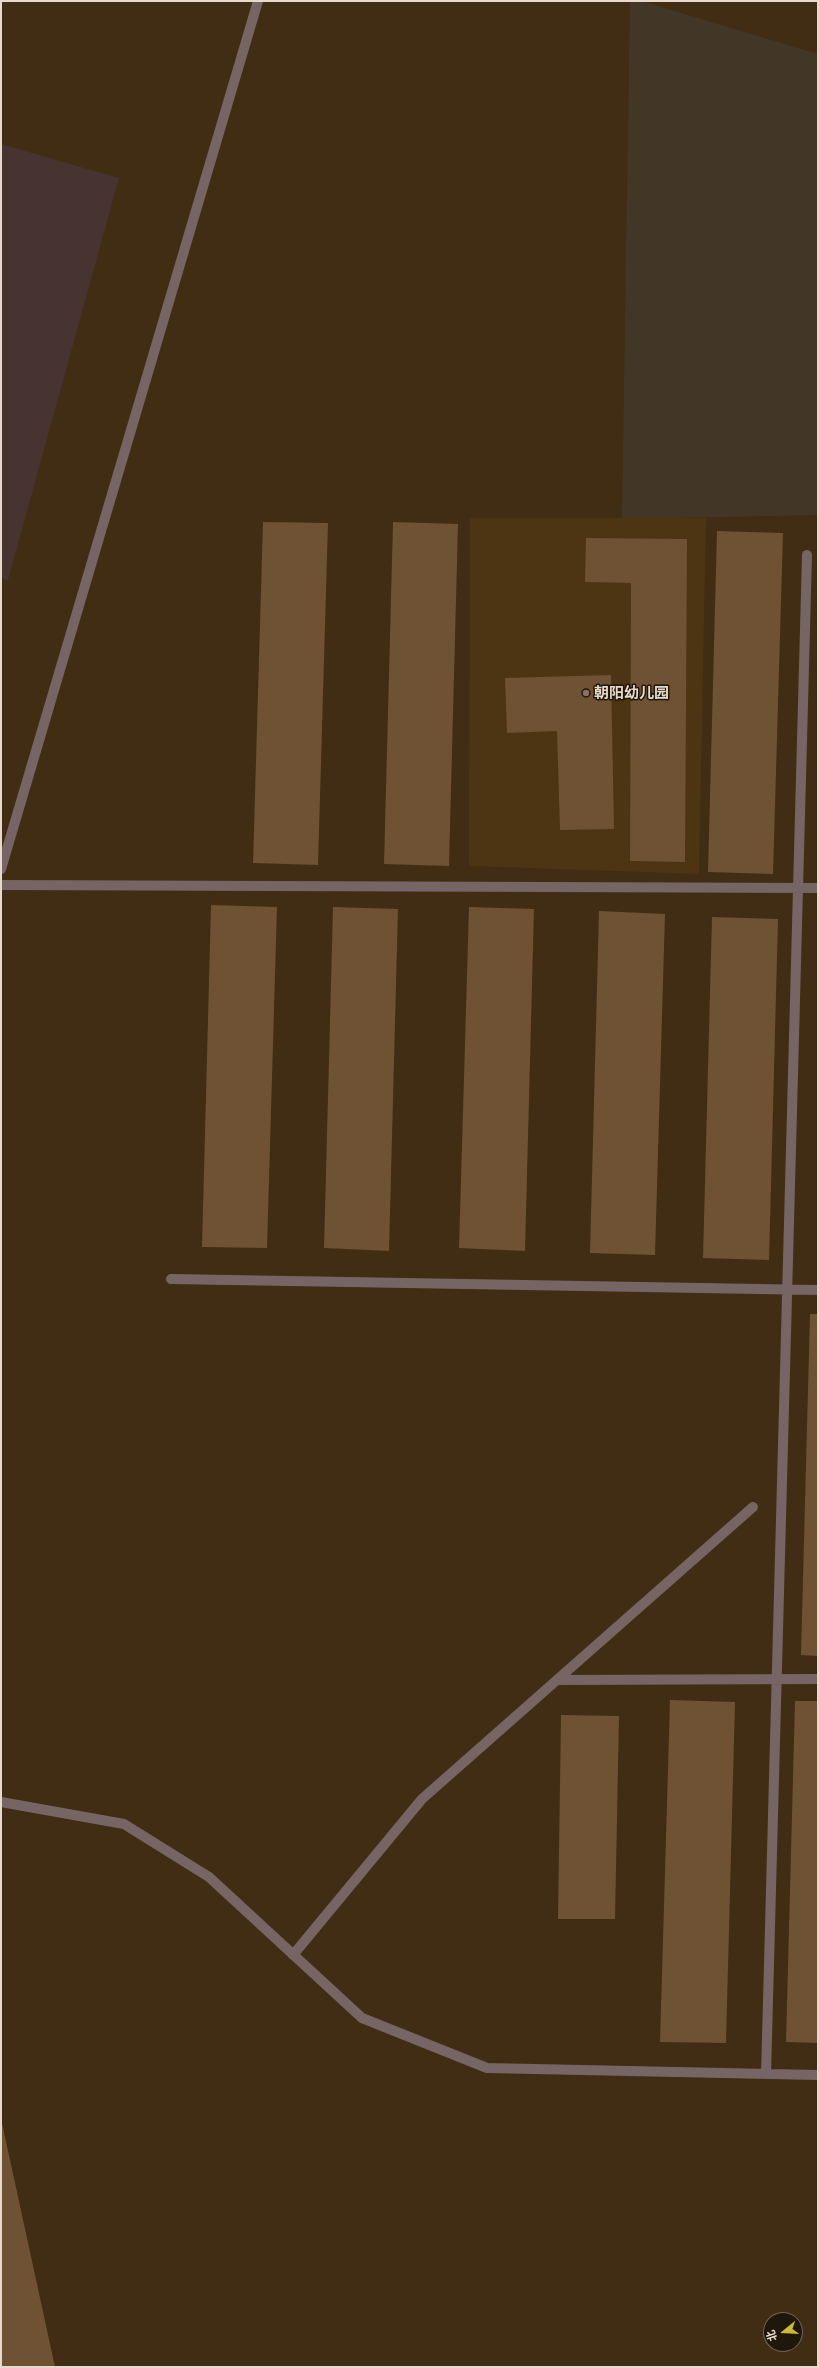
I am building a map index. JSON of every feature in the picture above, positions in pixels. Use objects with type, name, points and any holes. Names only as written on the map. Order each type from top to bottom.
[{"type":"lane","points":[[1,869],[258,1]]},
{"type":"lane","points":[[766,2074],[778,1678],[807,555]]},
{"type":"lane","points":[[1,885],[818,888]]},
{"type":"lane","points":[[171,1279],[818,1290]]},
{"type":"lane","points":[[294,1955],[422,1799],[753,1507]]},
{"type":"lane","points":[[556,1680],[818,1679]]},
{"type":"lane","points":[[1,1802],[124,1824],[209,1877],[362,2018],[487,2068],[818,2075]]},
{"type":"shaded area","points":[[630,1],[641,1],[818,54],[818,515],[622,519]]},
{"type":"shaded area","points":[[1,144],[119,178],[8,580],[1,578]]},
{"type":"shaded area","name":"朝阳幼儿园","points":[[470,518],[706,518],[699,874],[469,866]]},
{"type":"building","points":[[263,522],[328,523],[318,865],[253,863]]},
{"type":"building","points":[[393,522],[458,524],[449,866],[384,864]]},
{"type":"building","points":[[717,531],[783,533],[773,874],[708,872]]},
{"type":"building","points":[[586,538],[687,539],[685,862],[630,861],[631,583],[585,582]]},
{"type":"building","points":[[611,675],[614,829],[560,830],[557,731],[507,733],[505,678]]},
{"type":"building","points":[[211,905],[277,907],[267,1248],[202,1247]]},
{"type":"building","points":[[333,907],[398,909],[389,1251],[324,1248]]},
{"type":"building","points":[[469,907],[534,909],[525,1251],[459,1248]]},
{"type":"building","points":[[599,911],[665,914],[655,1255],[590,1253]]},
{"type":"building","points":[[712,917],[778,919],[769,1260],[703,1258]]},
{"type":"building","points":[[810,1314],[818,1314],[818,1656],[801,1655]]},
{"type":"building","points":[[670,1700],[735,1702],[726,2043],[660,2042]]},
{"type":"building","points":[[795,1701],[818,1701],[818,2043],[786,2042]]},
{"type":"building","points":[[561,1715],[619,1716],[615,1919],[558,1919]]},
{"type":"building","points":[[2,2123],[55,2367],[1,2367]]},
{"type":"place","name":"朝阳幼儿园","points":[[586,693]]}]
